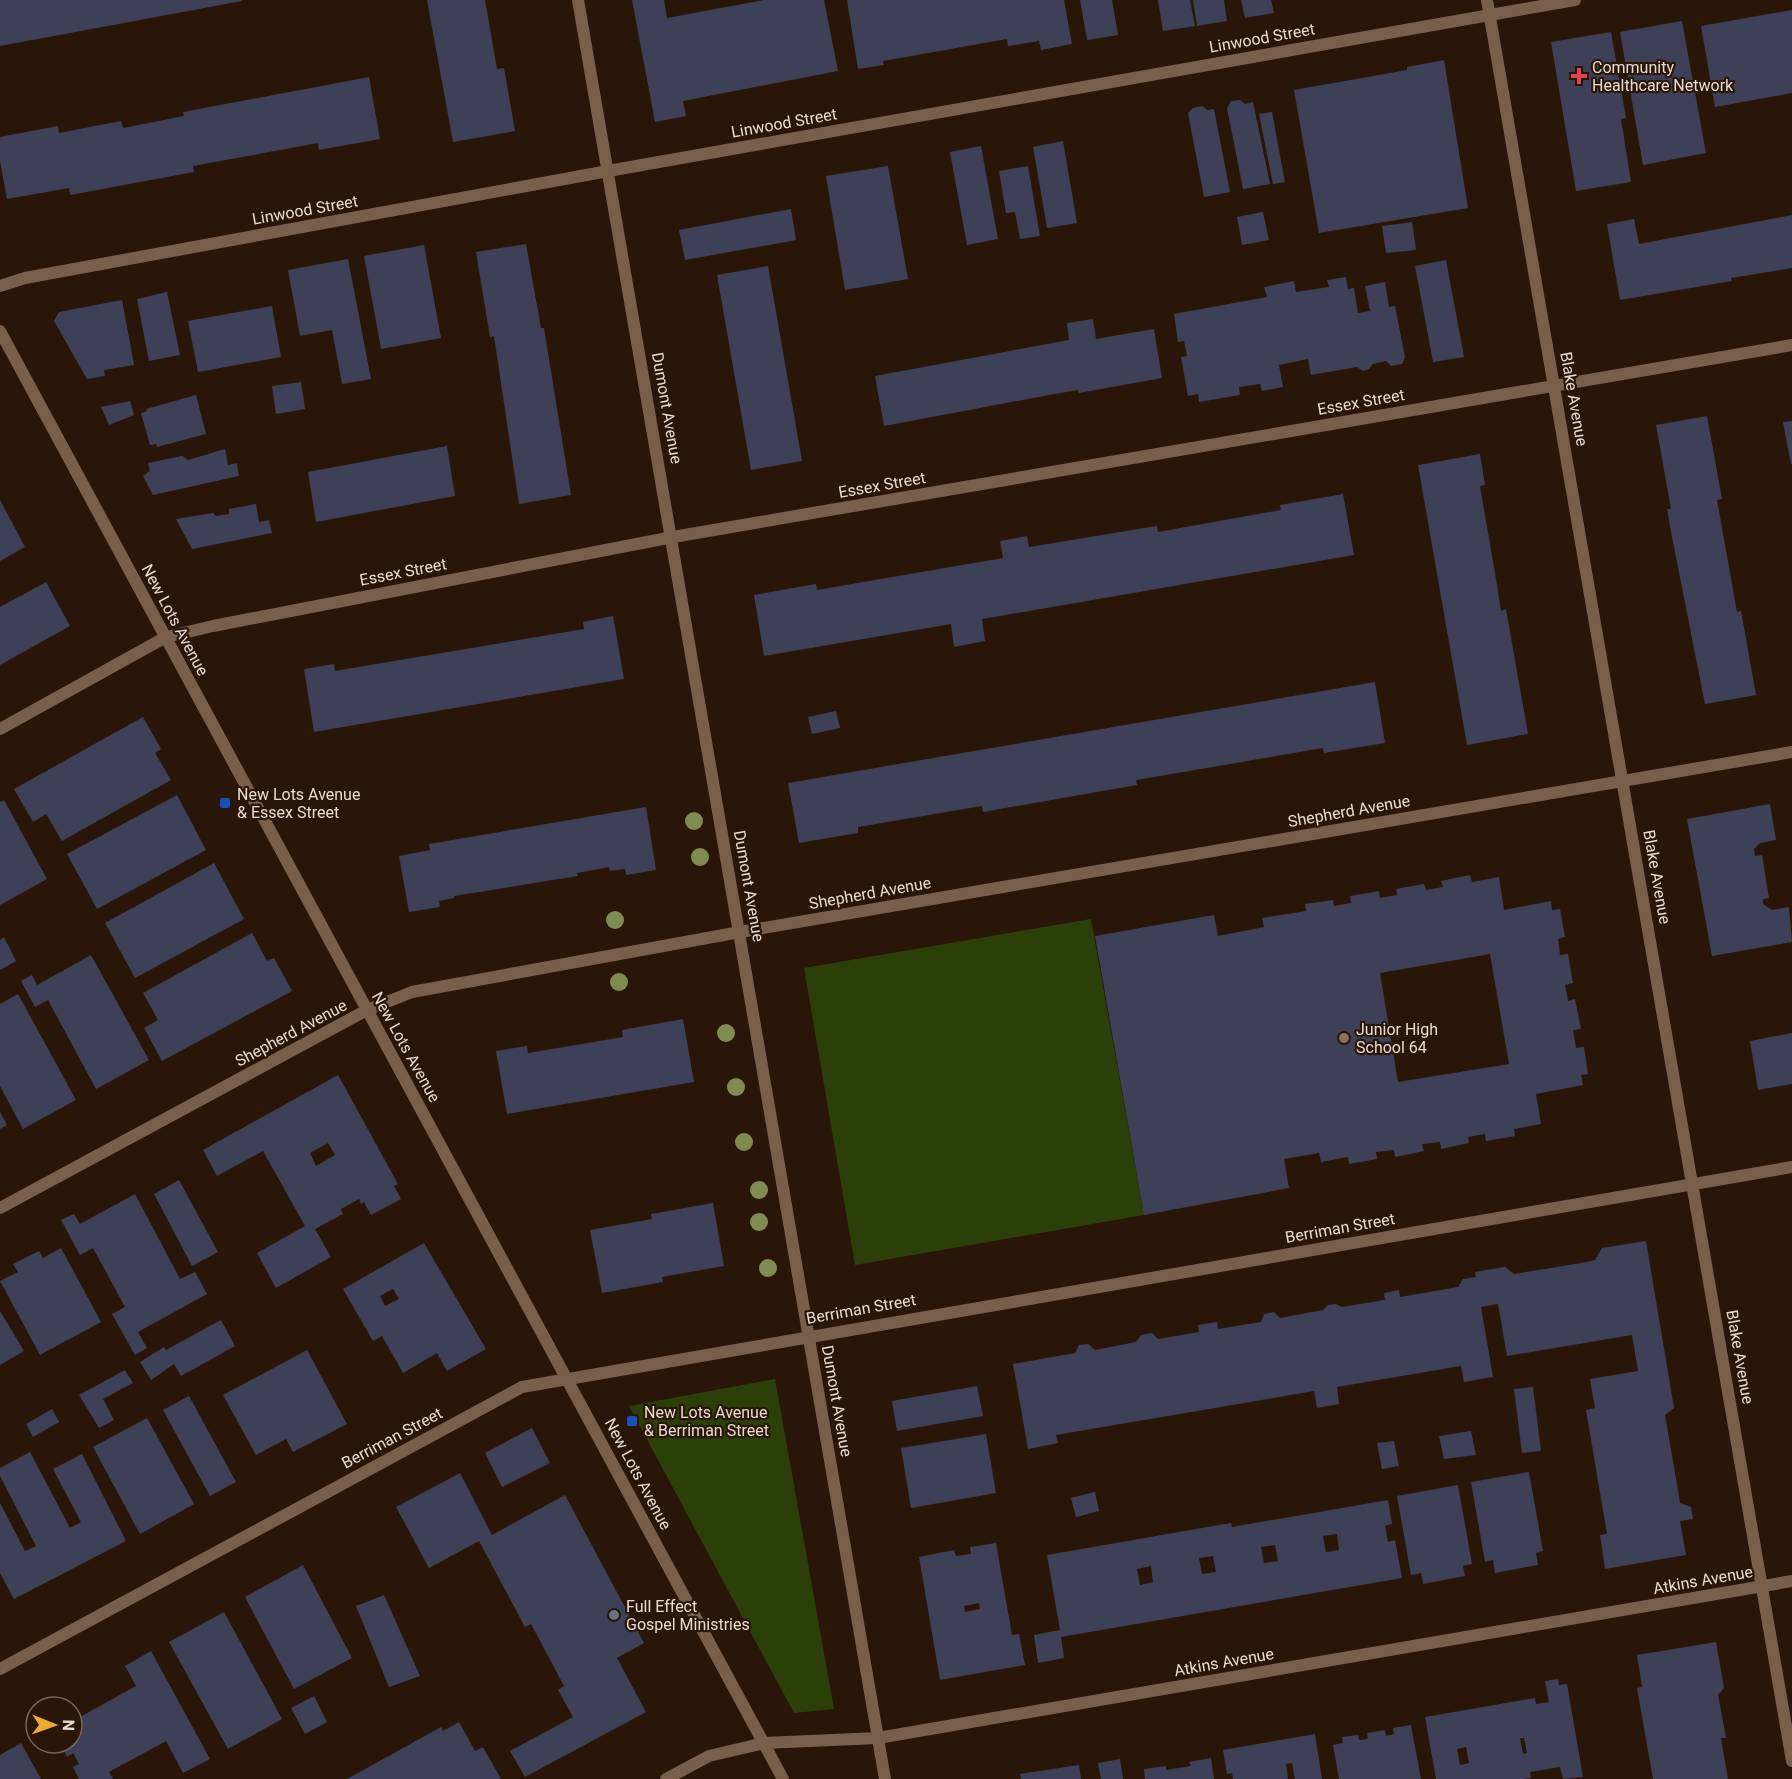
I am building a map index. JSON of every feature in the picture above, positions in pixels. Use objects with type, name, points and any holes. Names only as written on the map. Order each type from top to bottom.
[{"type":"street","name":"Dumont Avenue","points":[[578,0],[673,537],[885,1779]]},
{"type":"street","name":"Blake Avenue","points":[[1487,0],[1556,386],[1792,1761]]},
{"type":"street","name":"Linwood Street","points":[[0,285],[26,278],[608,171],[1575,0]]},
{"type":"street","name":"New Lots Avenue","points":[[0,331],[783,1779]]},
{"type":"street","name":"Essex Street","points":[[0,729],[166,637],[213,626],[673,537],[1792,345]]},
{"type":"street","name":"Shepherd Avenue","points":[[0,1208],[367,1010],[412,992],[740,932],[1792,752]]},
{"type":"street","name":"Berriman Street","points":[[0,1670],[522,1387],[809,1335],[1792,1167]]},
{"type":"street","name":"Atkins Avenue","points":[[666,1779],[709,1756],[764,1743],[878,1738],[1792,1581]]},
{"type":"green space","points":[[1091,919],[1144,1215],[855,1265],[804,968]]},
{"type":"green space","points":[[775,1379],[834,1709],[794,1713],[629,1406]]},
{"type":"building","points":[[0,0],[242,0],[242,1],[0,46]]},
{"type":"building","points":[[427,0],[485,0],[497,69],[504,68],[515,131],[453,142]]},
{"type":"building","points":[[632,0],[664,0],[667,18],[764,0],[824,0],[838,71],[683,101],[686,116],[655,122]]},
{"type":"building","points":[[847,0],[1064,0],[1072,44],[1041,50],[1039,41],[1008,46],[1007,39],[883,61],[884,65],[858,69]]},
{"type":"building","points":[[1080,0],[1112,0],[1118,35],[1087,40]]},
{"type":"building","points":[[1158,0],[1190,0],[1195,26],[1163,31]]},
{"type":"building","points":[[1193,0],[1224,0],[1227,21],[1197,26]]},
{"type":"building","points":[[1241,0],[1271,0],[1274,13],[1245,18]]},
{"type":"building","points":[[1792,10],[1792,93],[1715,107],[1701,26]]},
{"type":"building","points":[[1682,21],[1706,153],[1643,165],[1620,32]]},
{"type":"building","points":[[1611,32],[1626,118],[1621,119],[1631,182],[1576,191],[1551,42]]},
{"type":"building","points":[[1444,60],[1468,208],[1319,233],[1294,90],[1407,70],[1407,67]]},
{"type":"building","points":[[369,77],[380,139],[319,150],[318,143],[193,166],[194,172],[70,195],[69,188],[7,199],[0,161],[0,137],[58,126],[59,133],[121,121],[123,128],[184,116],[183,112]]},
{"type":"building","points":[[1240,100],[1245,104],[1253,102],[1270,184],[1243,189],[1227,108],[1231,101]]},
{"type":"building","points":[[1202,106],[1207,110],[1214,109],[1230,192],[1204,197],[1188,113],[1193,108]]},
{"type":"building","points":[[1272,112],[1285,182],[1273,184],[1259,114]]},
{"type":"building","points":[[1063,141],[1077,223],[1047,228],[1033,147]]},
{"type":"building","points":[[981,146],[998,239],[967,245],[950,152]]},
{"type":"building","points":[[888,166],[908,279],[845,290],[826,176]]},
{"type":"building","points":[[1028,166],[1040,236],[1020,239],[1015,212],[1006,213],[999,171]]},
{"type":"building","points":[[791,209],[796,240],[685,260],[679,230]]},
{"type":"building","points":[[1263,212],[1269,240],[1242,245],[1237,217]]},
{"type":"building","points":[[1792,215],[1792,268],[1731,278],[1732,281],[1620,300],[1607,224],[1634,219],[1639,244]]},
{"type":"building","points":[[1412,222],[1416,250],[1386,253],[1382,226]]},
{"type":"building","points":[[526,244],[541,328],[544,328],[571,495],[519,504],[494,336],[490,337],[476,252]]},
{"type":"building","points":[[424,245],[441,338],[381,349],[364,256]]},
{"type":"building","points":[[348,259],[371,379],[342,384],[332,330],[300,336],[288,270]]},
{"type":"building","points":[[1446,260],[1464,357],[1433,362],[1415,266]]},
{"type":"building","points":[[768,266],[802,461],[751,470],[717,275]]},
{"type":"building","points":[[1346,277],[1348,289],[1354,288],[1358,313],[1370,311],[1365,286],[1385,282],[1389,307],[1395,306],[1405,357],[1402,364],[1391,366],[1386,361],[1373,364],[1369,369],[1363,371],[1357,367],[1311,375],[1308,359],[1279,365],[1283,387],[1262,391],[1260,384],[1239,387],[1240,395],[1199,402],[1198,394],[1188,396],[1181,357],[1187,356],[1184,341],[1178,342],[1174,314],[1267,297],[1264,287],[1294,281],[1296,292],[1329,287],[1327,280]]},
{"type":"building","points":[[167,292],[180,355],[149,361],[137,299]]},
{"type":"building","points":[[122,300],[134,365],[104,370],[105,376],[87,379],[54,321],[59,312]]},
{"type":"building","points":[[272,306],[281,357],[198,372],[188,321]]},
{"type":"building","points":[[1093,319],[1096,339],[1154,329],[1162,378],[1079,393],[1078,390],[1049,395],[884,426],[875,376],[1069,340],[1067,323]]},
{"type":"building","points":[[301,382],[305,409],[276,414],[272,386]]},
{"type":"building","points":[[196,395],[206,434],[157,447],[156,444],[150,445],[141,413],[147,411],[146,409]]},
{"type":"building","points":[[130,401],[134,415],[109,425],[101,407]]},
{"type":"building","points":[[1707,416],[1722,499],[1717,500],[1737,612],[1741,611],[1756,695],[1705,704],[1667,509],[1671,509],[1656,425]]},
{"type":"building","points":[[1792,421],[1792,464],[1791,464],[1783,422]]},
{"type":"building","points":[[447,446],[455,496],[316,522],[308,472]]},
{"type":"building","points":[[225,449],[228,465],[237,463],[239,476],[153,495],[143,476],[150,471],[148,463],[182,456],[188,460]]},
{"type":"building","points":[[1480,454],[1485,485],[1480,486],[1501,611],[1506,609],[1528,734],[1467,745],[1418,465]]},
{"type":"building","points":[[1343,494],[1354,555],[982,619],[985,641],[954,647],[951,624],[764,656],[754,595],[816,584],[817,590],[1003,558],[1000,541],[1027,536],[1029,547],[1157,526],[1158,532],[1281,510],[1280,505]]},
{"type":"building","points":[[0,500],[25,547],[0,561]]},
{"type":"building","points":[[256,504],[259,522],[269,520],[272,533],[192,549],[176,519],[213,513],[216,516],[229,514],[229,509]]},
{"type":"building","points":[[46,582],[70,626],[0,665],[0,607]]},
{"type":"building","points":[[613,616],[624,679],[314,732],[304,669],[334,664],[335,671],[584,629],[583,622]]},
{"type":"building","points":[[1375,682],[1385,743],[1324,753],[1323,748],[1136,780],[1137,785],[983,812],[982,806],[858,827],[858,833],[799,843],[788,783]]},
{"type":"building","points":[[836,711],[840,728],[812,734],[808,717]]},
{"type":"building","points":[[143,717],[161,749],[155,753],[171,780],[62,841],[46,814],[33,822],[14,789]]},
{"type":"building","points":[[177,795],[206,850],[97,909],[67,854]]},
{"type":"building","points":[[4,800],[47,879],[0,905],[0,802]]},
{"type":"building","points":[[1770,804],[1776,840],[1760,843],[1754,849],[1755,856],[1762,855],[1769,898],[1763,899],[1763,904],[1772,910],[1789,907],[1792,942],[1712,956],[1687,819]]},
{"type":"building","points":[[646,807],[656,870],[626,875],[625,869],[610,871],[609,867],[577,873],[578,876],[454,896],[454,898],[439,901],[440,907],[409,912],[399,856],[430,850],[429,844]]},
{"type":"building","points":[[214,863],[244,919],[135,978],[105,923]]},
{"type":"building","name":"Junior High School 64","points":[[1470,875],[1472,882],[1499,877],[1504,910],[1551,901],[1552,910],[1560,909],[1565,937],[1558,939],[1560,955],[1568,954],[1573,983],[1565,985],[1568,1001],[1575,999],[1581,1029],[1573,1030],[1576,1048],[1584,1047],[1588,1074],[1581,1075],[1583,1085],[1536,1094],[1541,1124],[1514,1129],[1515,1136],[1486,1141],[1485,1134],[1468,1137],[1469,1143],[1441,1149],[1440,1142],[1422,1144],[1424,1151],[1395,1157],[1394,1150],[1376,1152],[1377,1159],[1349,1164],[1348,1157],[1321,1162],[1319,1153],[1284,1159],[1289,1188],[1144,1215],[1095,936],[1214,915],[1218,936],[1264,927],[1262,918],[1306,911],[1305,904],[1333,900],[1334,906],[1351,903],[1350,896],[1379,891],[1380,898],[1397,895],[1396,889],[1424,884],[1426,890],[1443,887],[1441,881]],"holes":[[[1490,954],[1509,1064],[1398,1082],[1380,973]]]},
{"type":"building","points":[[252,933],[267,961],[274,958],[292,991],[162,1061],[144,1028],[158,1020],[143,993]]},
{"type":"building","points":[[4,937],[16,961],[0,970],[0,940]]},
{"type":"building","points":[[91,955],[149,1060],[96,1089],[48,1000],[35,1007],[21,981],[32,975],[37,985]]},
{"type":"building","points":[[18,994],[76,1100],[23,1129],[0,1086],[0,1004]]},
{"type":"building","points":[[683,1019],[694,1082],[507,1114],[496,1051],[527,1046],[528,1053],[623,1037],[622,1030]]},
{"type":"building","points":[[1792,1033],[1792,1084],[1758,1090],[1750,1041]]},
{"type":"building","points":[[338,1075],[398,1184],[394,1186],[401,1199],[371,1215],[364,1202],[361,1204],[359,1199],[341,1209],[343,1214],[315,1229],[331,1257],[276,1288],[257,1253],[305,1226],[263,1151],[217,1176],[203,1150]],"holes":[[[328,1143],[335,1155],[316,1166],[310,1153]]]},
{"type":"building","points":[[0,1112],[7,1125],[0,1129]]},
{"type":"building","points":[[179,1180],[218,1252],[192,1266],[154,1194]]},
{"type":"building","points":[[135,1194],[180,1279],[195,1272],[207,1294],[138,1332],[147,1348],[135,1355],[112,1314],[125,1307],[93,1248],[80,1255],[61,1220],[74,1214],[80,1224]]},
{"type":"building","points":[[713,1203],[724,1266],[662,1277],[663,1282],[602,1293],[590,1230],[652,1219],[651,1214]]},
{"type":"building","points":[[1646,1241],[1674,1408],[1665,1415],[1680,1503],[1691,1507],[1693,1519],[1680,1521],[1686,1555],[1605,1569],[1600,1535],[1607,1534],[1586,1410],[1595,1408],[1590,1379],[1638,1371],[1632,1335],[1507,1356],[1498,1304],[1481,1307],[1493,1377],[1464,1382],[1461,1366],[1337,1387],[1339,1404],[1317,1408],[1314,1391],[1056,1435],[1058,1443],[1028,1449],[1013,1364],[1075,1353],[1079,1345],[1088,1344],[1095,1350],[1136,1342],[1141,1335],[1152,1333],[1158,1339],[1199,1332],[1198,1325],[1217,1322],[1218,1329],[1261,1322],[1264,1314],[1274,1312],[1280,1318],[1323,1310],[1328,1305],[1336,1304],[1342,1307],[1385,1300],[1384,1293],[1399,1290],[1400,1297],[1458,1287],[1463,1279],[1476,1277],[1475,1272],[1505,1267],[1514,1274],[1587,1262],[1595,1260],[1602,1248]]},
{"type":"building","points":[[424,1243],[486,1349],[447,1371],[437,1353],[403,1373],[382,1336],[373,1341],[343,1289]],"holes":[[[393,1289],[399,1299],[385,1306],[380,1296]]]},
{"type":"building","points":[[61,1248],[101,1322],[40,1355],[0,1281],[18,1272],[13,1264],[39,1251],[43,1258]]},
{"type":"building","points":[[0,1311],[24,1351],[0,1365]]},
{"type":"building","points":[[221,1320],[235,1346],[181,1376],[174,1364],[151,1380],[140,1362],[164,1347],[166,1350]]},
{"type":"building","points":[[307,1350],[347,1424],[293,1452],[286,1439],[256,1455],[223,1395]]},
{"type":"building","points":[[125,1370],[133,1383],[103,1399],[114,1420],[99,1428],[79,1395]]},
{"type":"building","points":[[977,1386],[983,1416],[897,1431],[892,1401]]},
{"type":"building","points":[[1533,1387],[1541,1451],[1522,1453],[1514,1389]]},
{"type":"building","points":[[189,1396],[236,1482],[210,1496],[163,1410]]},
{"type":"building","points":[[52,1409],[59,1422],[33,1437],[26,1424]]},
{"type":"building","points":[[147,1418],[194,1504],[140,1534],[93,1447]]},
{"type":"building","points":[[532,1428],[550,1463],[502,1487],[485,1453]]},
{"type":"building","points":[[1471,1431],[1476,1455],[1444,1459],[1439,1436]]},
{"type":"building","points":[[986,1434],[996,1493],[911,1508],[901,1448]]},
{"type":"building","points":[[1394,1441],[1399,1466],[1382,1469],[1377,1443]]},
{"type":"building","points":[[30,1452],[70,1528],[81,1522],[53,1469],[82,1454],[126,1541],[14,1599],[0,1573],[0,1503],[25,1551],[36,1546],[0,1476],[0,1468]]},
{"type":"building","points":[[1529,1472],[1543,1551],[1536,1553],[1538,1565],[1495,1573],[1493,1560],[1485,1562],[1471,1482]]},
{"type":"building","points":[[460,1473],[492,1535],[565,1495],[644,1643],[617,1658],[646,1712],[525,1777],[510,1751],[573,1717],[558,1690],[564,1686],[531,1624],[525,1627],[479,1541],[429,1568],[396,1507]]},
{"type":"building","points":[[1458,1485],[1472,1564],[1463,1566],[1465,1576],[1423,1584],[1421,1573],[1411,1575],[1397,1496]]},
{"type":"building","points":[[1095,1492],[1099,1511],[1076,1517],[1071,1498]]},
{"type":"building","points":[[1388,1500],[1392,1524],[1385,1526],[1388,1542],[1395,1540],[1402,1578],[1061,1637],[1064,1658],[1038,1663],[1034,1635],[1060,1630],[1047,1555],[1231,1523],[1232,1527]],"holes":[[[1337,1534],[1339,1550],[1326,1552],[1323,1536]],[[1275,1545],[1278,1561],[1264,1563],[1261,1547]],[[1213,1556],[1216,1572],[1202,1574],[1199,1558]],[[1151,1566],[1153,1582],[1140,1585],[1137,1569]]]},
{"type":"building","points":[[996,1543],[1012,1635],[1019,1634],[1025,1665],[940,1680],[919,1557],[954,1550],[956,1556],[971,1554],[970,1547]],"holes":[[[979,1603],[980,1609],[965,1612],[964,1606]]]},
{"type":"building","points":[[303,1565],[352,1658],[294,1689],[245,1597]]},
{"type":"building","points":[[384,1595],[420,1676],[389,1687],[356,1606]]},
{"type":"building","points":[[224,1612],[282,1719],[228,1749],[169,1642]]},
{"type":"building","points":[[1716,1642],[1724,1688],[1718,1695],[1726,1738],[1721,1738],[1728,1779],[1653,1779],[1637,1688],[1642,1687],[1637,1655]]},
{"type":"building","points":[[151,1651],[210,1759],[183,1773],[166,1741],[109,1772],[113,1779],[79,1779],[73,1767],[79,1764],[74,1755],[84,1755],[84,1715],[136,1686],[125,1666]]},
{"type":"building","points":[[1558,1679],[1559,1685],[1567,1684],[1583,1777],[1563,1779],[1560,1767],[1530,1772],[1531,1778],[1524,1779],[1436,1779],[1425,1717],[1535,1698],[1536,1704],[1549,1702],[1545,1681]],"holes":[[[1520,1738],[1524,1738],[1527,1753],[1523,1754]],[[1466,1747],[1469,1763],[1460,1765],[1457,1749]]]},
{"type":"building","points":[[314,1696],[327,1722],[305,1734],[291,1708]]},
{"type":"building","points":[[459,1722],[475,1751],[483,1747],[501,1779],[347,1779],[441,1727],[443,1731]]},
{"type":"building","points":[[1411,1725],[1421,1779],[1339,1779],[1333,1745],[1343,1743],[1342,1737],[1358,1735],[1359,1740],[1368,1739],[1367,1733],[1385,1730],[1386,1736],[1394,1734],[1393,1728]]},
{"type":"building","points":[[1315,1734],[1322,1779],[1295,1779],[1292,1763],[1286,1764],[1288,1779],[1233,1779],[1232,1773],[1227,1774],[1223,1750]]},
{"type":"building","points":[[21,1743],[24,1755],[28,1755],[41,1779],[0,1779],[0,1755]]},
{"type":"building","points":[[1211,1758],[1214,1779],[1145,1779],[1144,1769],[1166,1766],[1166,1770],[1191,1766],[1189,1762]]},
{"type":"building","points":[[1120,1759],[1123,1779],[1101,1779],[1098,1763]]},
{"type":"building","points":[[1079,1765],[1081,1779],[1021,1779],[1020,1774]]},
{"type":"place","name":"Community Healthcare Network","points":[[1579,76]]},
{"type":"place","name":"New Lots Avenue & Essex Street","points":[[225,803]]},
{"type":"place","name":"Junior High School 64","points":[[1344,1038]]},
{"type":"place","name":"New Lots Avenue & Berriman Street","points":[[632,1421]]},
{"type":"place","name":"Full Effect Gospel Ministries","points":[[614,1615]]}]
